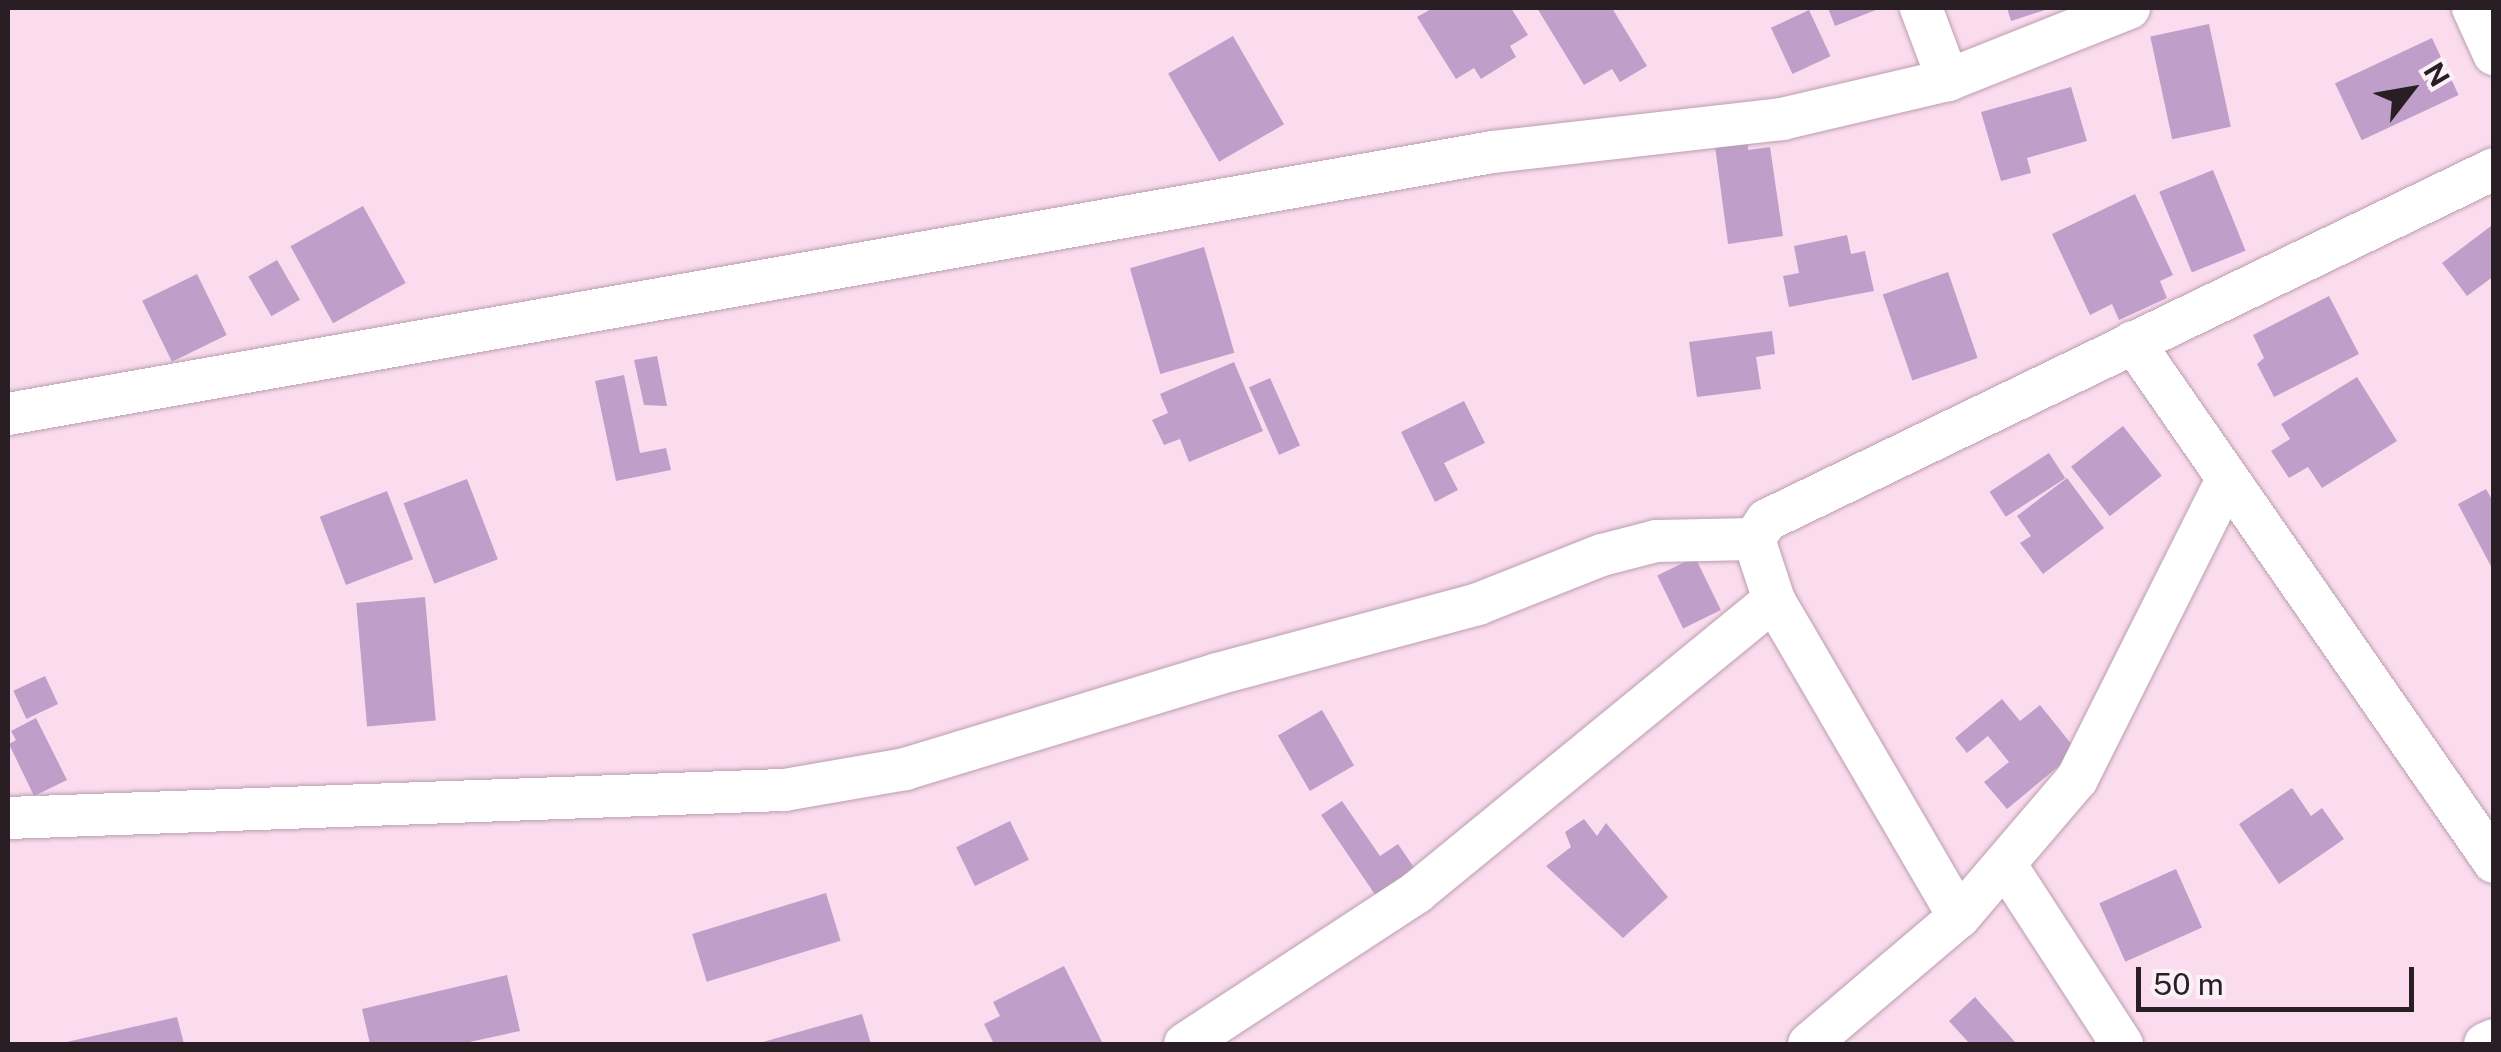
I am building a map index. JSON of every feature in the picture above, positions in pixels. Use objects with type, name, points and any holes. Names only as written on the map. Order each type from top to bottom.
[{"type":"street","points":[[1921,8],[1948,80]]},
{"type":"street","points":[[8,414],[1492,152],[1782,118],[1948,80],[2129,8]]},
{"type":"street","points":[[2473,8],[2494,54]]},
{"type":"street","points":[[1754,539],[1767,520],[2494,170]]},
{"type":"street","points":[[2133,342],[2494,862]]},
{"type":"street","points":[[1809,1044],[1960,917],[2077,779],[2227,479]]},
{"type":"street","points":[[1754,539],[1774,600],[1960,917]]},
{"type":"street","points":[[8,818],[784,790],[905,769],[1216,674],[1478,604],[1602,555],[1656,542],[1754,539]]},
{"type":"street","points":[[1185,1044],[1417,892],[1774,600]]},
{"type":"street","points":[[2005,864],[2122,1044]]},
{"type":"street","points":[[2485,1044],[2494,1040]]},
{"type":"building","points":[[1433,8],[1511,8],[1528,35],[1510,46],[1516,57],[1481,79],[1474,68],[1456,79],[1417,17]]},
{"type":"building","points":[[1537,8],[1612,8],[1647,66],[1620,82],[1612,69],[1584,85]]},
{"type":"building","points":[[1828,8],[1881,8],[1835,26]]},
{"type":"building","points":[[2007,8],[2051,8],[2011,21]]},
{"type":"building","points":[[1809,10],[1831,56],[1792,74],[1771,28]]},
{"type":"building","points":[[2209,24],[2231,127],[2172,139],[2150,36]]},
{"type":"building","points":[[1233,36],[1284,124],[1219,162],[1168,74]]},
{"type":"building","points":[[2432,38],[2459,95],[2362,140],[2335,83]]},
{"type":"building","points":[[2071,87],[2087,141],[2027,158],[2031,173],[2001,181],[1981,112]]},
{"type":"building","points":[[1748,141],[1748,150],[1770,147],[1783,236],[1728,244],[1715,146]]},
{"type":"building","points":[[2213,170],[2246,251],[2192,272],[2159,192]]},
{"type":"building","points":[[2135,194],[2173,275],[2160,281],[2167,298],[2119,320],[2112,304],[2090,315],[2052,234]]},
{"type":"building","points":[[363,206],[406,283],[333,323],[290,246]]},
{"type":"building","points":[[2491,226],[2494,276],[2467,296],[2442,263]]},
{"type":"building","points":[[1847,235],[1851,254],[1865,251],[1874,291],[1789,307],[1783,276],[1799,273],[1794,246]]},
{"type":"building","points":[[1204,247],[1234,353],[1160,374],[1130,268]]},
{"type":"building","points":[[277,260],[300,300],[271,316],[248,276]]},
{"type":"building","points":[[1948,272],[1978,358],[1912,381],[1883,294]]},
{"type":"building","points":[[197,274],[227,335],[172,362],[142,301]]},
{"type":"building","points":[[2329,296],[2359,354],[2274,397],[2257,364],[2264,358],[2253,335]]},
{"type":"building","points":[[1772,331],[1775,354],[1756,357],[1761,389],[1697,397],[1689,342]]},
{"type":"building","points":[[657,356],[667,406],[644,405],[634,360]]},
{"type":"building","points":[[1234,362],[1263,431],[1189,462],[1180,439],[1164,445],[1152,420],[1168,413],[1160,394]]},
{"type":"building","points":[[624,375],[640,453],[666,448],[671,470],[616,481],[595,381]]},
{"type":"building","points":[[2357,377],[2397,441],[2322,488],[2308,467],[2289,478],[2271,451],[2290,439],[2281,424]]},
{"type":"building","points":[[1270,378],[1300,446],[1279,455],[1249,387]]},
{"type":"building","points":[[1464,401],[1485,443],[1444,463],[1458,490],[1435,502],[1401,432]]},
{"type":"building","points":[[2123,426],[2162,476],[2110,516],[2071,467]]},
{"type":"building","points":[[2049,453],[2065,478],[2006,517],[1989,492]]},
{"type":"building","points":[[2067,478],[2104,528],[2043,574],[2020,543],[2031,536],[2017,516]]},
{"type":"building","points":[[467,479],[498,559],[434,584],[404,503]]},
{"type":"building","points":[[2486,489],[2494,503],[2494,572],[2458,504]]},
{"type":"building","points":[[387,491],[413,559],[346,585],[320,517]]},
{"type":"building","points":[[1695,557],[1721,610],[1683,628],[1657,575]]},
{"type":"building","points":[[425,597],[436,721],[367,727],[356,603]]},
{"type":"building","points":[[45,676],[58,704],[26,719],[13,691]]},
{"type":"building","points":[[2002,699],[2020,721],[2040,705],[2077,751],[2007,809],[1984,782],[2009,762],[1988,736],[1967,753],[1955,738]]},
{"type":"building","points":[[1322,710],[1354,765],[1310,791],[1278,736]]},
{"type":"building","points":[[36,718],[67,780],[34,796],[9,744],[16,740],[11,731]]},
{"type":"building","points":[[2292,788],[2311,816],[2322,808],[2344,839],[2279,884],[2239,824]]},
{"type":"building","points":[[1342,801],[1380,856],[1398,844],[1415,869],[1376,896],[1321,815]]},
{"type":"building","points":[[1584,819],[1597,836],[1606,823],[1668,897],[1623,938],[1546,866],[1571,847],[1565,832]]},
{"type":"building","points":[[1010,821],[1029,860],[975,886],[956,847]]},
{"type":"building","points":[[2176,869],[2202,927],[2125,962],[2099,903]]},
{"type":"building","points":[[826,893],[841,941],[707,982],[692,934]]},
{"type":"building","points":[[1064,966],[1103,1044],[994,1044],[984,1024],[1000,1016],[993,1002]]},
{"type":"building","points":[[507,975],[520,1031],[460,1044],[370,1044],[362,1009]]},
{"type":"building","points":[[1975,997],[2015,1042],[1970,1044],[1949,1021]]},
{"type":"building","points":[[862,1014],[871,1044],[759,1044],[759,1043]]},
{"type":"building","points":[[177,1017],[184,1044],[62,1043]]}]
